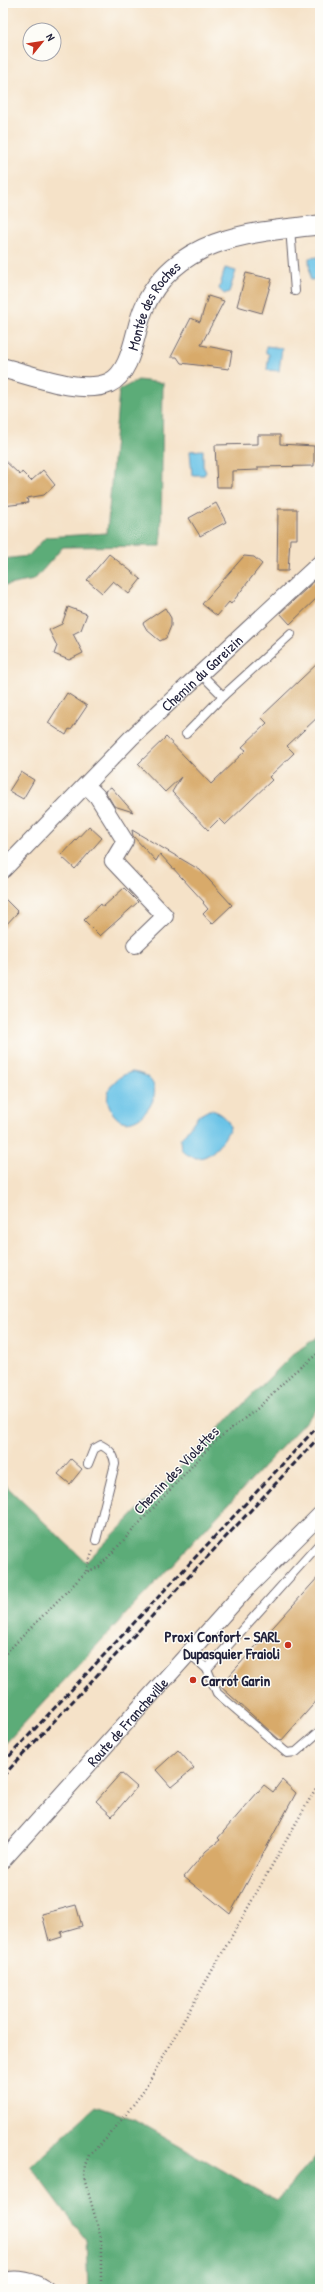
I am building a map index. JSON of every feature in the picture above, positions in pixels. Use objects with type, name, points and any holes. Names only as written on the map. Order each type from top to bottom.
[{"type":"street","name":"Montée des Roches","points":[[3,368],[81,388],[109,383],[124,370],[144,308],[161,278],[185,259],[215,242],[258,231],[320,225]]},
{"type":"street","name":"Chemin du Gareizin","points":[[3,870],[131,738],[320,563]]},
{"type":"street","points":[[86,785],[97,796],[125,841],[113,861],[165,916],[135,945]]},
{"type":"street","name":"Route de Francheville","points":[[3,1860],[247,1588],[320,1516]]},
{"type":"street","points":[[3,2281],[37,2282],[46,2289]]},
{"type":"lane","points":[[290,228],[295,291]]},
{"type":"lane","points":[[186,734],[223,696],[291,634]]},
{"type":"lane","points":[[201,674],[223,696]]},
{"type":"lane","points":[[88,1464],[94,1448],[101,1445],[110,1450],[114,1457],[115,1464],[96,1540]]},
{"type":"lane","points":[[207,1669],[320,1543]]},
{"type":"lane","points":[[189,1653],[207,1669],[217,1693],[287,1753],[296,1752],[320,1731]]},
{"type":"path","name":"Chemin des Violettes","points":[[3,1656],[86,1572],[99,1567],[214,1442],[258,1408],[293,1373],[320,1352]]},
{"type":"path","name":"Chemin des Violettes","points":[[86,1572],[96,1540]]},
{"type":"path","points":[[101,2289],[101,2238],[84,2177],[85,2165],[89,2155],[109,2136],[143,2092],[320,1781]]},
{"type":"green space","points":[[138,380],[163,383],[161,546],[63,547],[34,580],[3,586],[3,559],[28,556],[46,537],[107,533],[119,390]]},
{"type":"green space","points":[[320,1335],[320,1406],[3,1746],[3,1483],[86,1562],[293,1354]]},
{"type":"green space","points":[[96,2106],[134,2119],[276,2201],[320,2152],[320,2289],[88,2289],[86,2240],[31,2166]]},
{"type":"water","points":[[318,257],[319,279],[310,280],[309,258]]},
{"type":"water","points":[[225,268],[236,271],[229,292],[224,294],[219,289]]},
{"type":"water","points":[[266,346],[282,348],[279,371],[267,370],[269,354],[266,353]]},
{"type":"water","points":[[203,450],[203,466],[206,472],[204,475],[192,475],[190,451]]},
{"type":"water","points":[[132,1072],[146,1077],[153,1085],[154,1095],[151,1105],[144,1114],[135,1120],[125,1122],[116,1117],[111,1110],[108,1103],[108,1096],[112,1084],[117,1079]]},
{"type":"water","points":[[212,1110],[226,1118],[230,1128],[221,1143],[215,1149],[203,1157],[196,1158],[188,1155],[181,1149],[180,1140],[198,1116]]},
{"type":"building","points":[[246,273],[272,279],[262,313],[237,306]]},
{"type":"building","points":[[208,296],[224,301],[201,345],[232,351],[229,369],[181,363],[177,357],[171,357],[191,318],[200,322]]},
{"type":"building","points":[[258,435],[280,435],[280,444],[314,446],[314,466],[258,467],[258,470],[232,471],[232,487],[217,487],[215,445],[258,444]]},
{"type":"building","points":[[3,459],[20,475],[22,472],[31,481],[43,470],[55,485],[44,495],[27,498],[28,503],[3,506]]},
{"type":"building","points":[[216,503],[226,522],[200,536],[189,518]]},
{"type":"building","points":[[278,509],[297,509],[297,539],[290,539],[288,571],[277,571]]},
{"type":"building","points":[[109,554],[141,579],[129,594],[113,581],[102,593],[87,580]]},
{"type":"building","points":[[244,556],[254,557],[262,564],[231,604],[229,602],[217,616],[202,604]]},
{"type":"building","points":[[320,576],[320,595],[290,624],[280,613]]},
{"type":"building","points":[[68,607],[87,614],[81,630],[73,634],[83,653],[69,660],[54,654],[57,646],[49,630],[62,624]]},
{"type":"building","points":[[165,608],[171,618],[171,626],[166,638],[160,641],[147,630],[143,623]]},
{"type":"building","points":[[320,661],[320,715],[287,746],[294,753],[269,777],[272,780],[225,825],[219,819],[208,830],[172,792],[181,777],[165,792],[138,764],[166,737],[211,784],[246,750],[242,747],[267,723],[261,717]]},
{"type":"building","points":[[67,693],[87,706],[66,735],[48,723]]},
{"type":"building","points":[[21,772],[34,780],[23,799],[9,791]]},
{"type":"building","points":[[111,787],[133,812],[114,806],[105,791]]},
{"type":"building","points":[[89,826],[102,838],[75,869],[61,856]]},
{"type":"building","points":[[132,830],[200,870],[232,905],[212,924],[203,914],[208,909],[203,903],[204,902],[160,854],[156,861],[133,836]]},
{"type":"building","points":[[124,888],[138,902],[100,936],[84,920],[101,904],[103,907]]},
{"type":"building","points":[[3,897],[18,912],[3,928]]},
{"type":"building","points":[[71,1459],[82,1469],[70,1484],[58,1474]]},
{"type":"building","points":[[320,1575],[320,1697],[281,1741],[220,1686]]},
{"type":"building","points":[[178,1750],[194,1768],[171,1787],[156,1770]]},
{"type":"building","points":[[121,1773],[137,1787],[112,1816],[96,1801]]},
{"type":"building","points":[[282,1780],[296,1793],[230,1914],[184,1877],[206,1851],[220,1840],[218,1838],[264,1785],[273,1792]]},
{"type":"building","points":[[76,1905],[82,1926],[61,1932],[62,1937],[49,1941],[42,1914]]},
{"type":"railway","points":[[3,1763],[320,1424]]},
{"type":"railway","points":[[3,1776],[320,1436]]},
{"type":"place","name":"Proxi Confort - SARL Dupasquier Fraioli","points":[[288,1645]]},
{"type":"place","name":"Carrot Garin","points":[[193,1680]]}]
